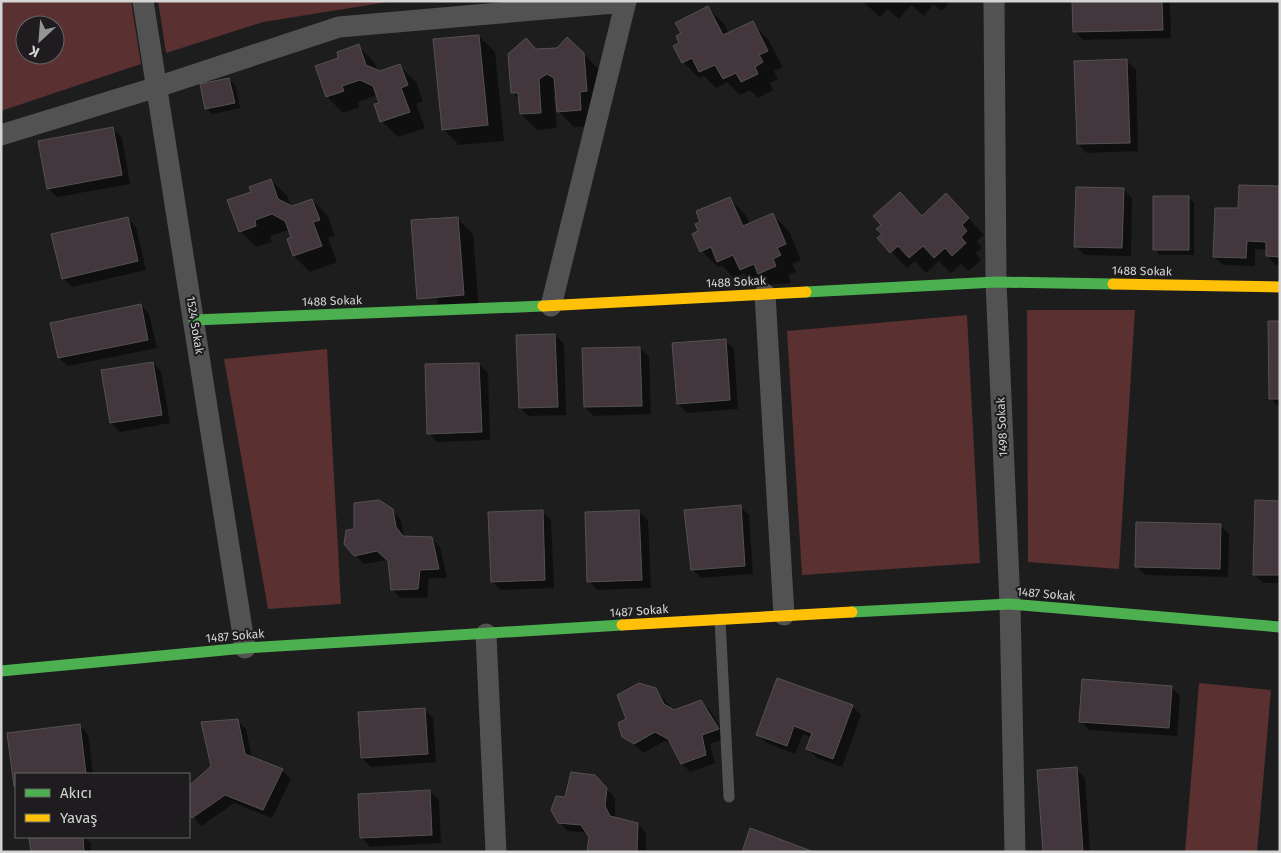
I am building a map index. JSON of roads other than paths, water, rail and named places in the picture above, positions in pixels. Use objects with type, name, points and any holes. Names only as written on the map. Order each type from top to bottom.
[{"type":"street","name":"1524 Sokak","points":[[143,1],[246,648]]},
{"type":"street","name":"1498 Sokak","points":[[994,1],[996,282],[1010,604],[1015,852]]},
{"type":"street","points":[[1,135],[157,87],[339,26],[626,2],[551,306]]},
{"type":"street","name":"1488 Sokak","points":[[194,320],[551,306],[996,282],[1280,287]]},
{"type":"street","points":[[765,294],[784,615]]},
{"type":"street","name":"1487 Sokak","points":[[1,671],[246,648],[784,615],[1010,604],[1280,627]]},
{"type":"street","points":[[486,634],[496,852]]},
{"type":"lane","points":[[720,619],[730,797]]}]
